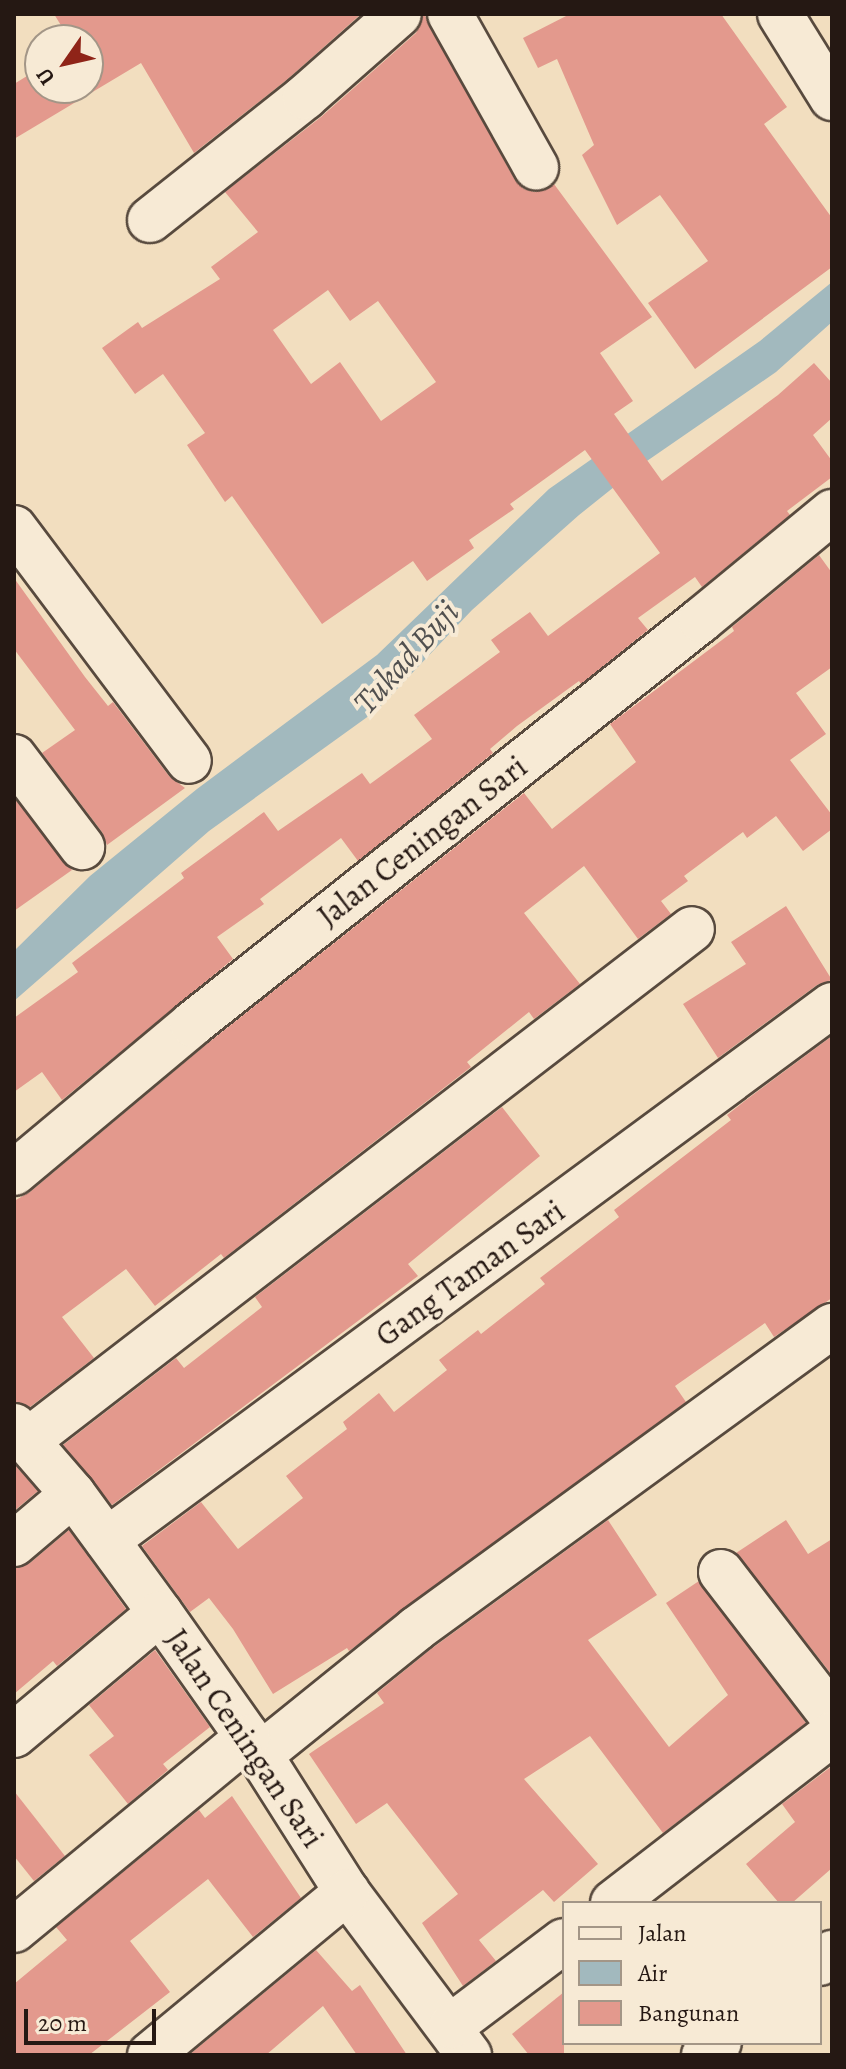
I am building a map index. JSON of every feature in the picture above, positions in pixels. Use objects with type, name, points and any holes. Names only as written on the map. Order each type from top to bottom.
[{"type":"street","points":[[450,14],[536,167]]},
{"type":"street","points":[[780,14],[832,98]]},
{"type":"street","points":[[150,220],[305,97],[387,18]]},
{"type":"street","name":"Jalan Ceningan Sari","points":[[14,1173],[192,1024],[689,630],[832,512]]},
{"type":"street","points":[[14,528],[189,761]]},
{"type":"street","points":[[14,757],[82,847]]},
{"type":"street","points":[[21,1434],[692,929]]},
{"type":"street","name":"Gang Taman Sari","points":[[107,1540],[832,1005]]},
{"type":"street","points":[[14,1930],[254,1746],[832,1326]]},
{"type":"street","name":"Jalan Ceningan Sari","points":[[21,1434],[73,1494],[160,1613],[254,1746],[347,1892],[460,2041]]},
{"type":"street","points":[[14,1544],[73,1494]]},
{"type":"street","points":[[721,1572],[832,1716]]},
{"type":"street","points":[[14,1735],[160,1613]]},
{"type":"street","points":[[616,1901],[832,1734]]},
{"type":"street","points":[[150,2055],[347,1892]]},
{"type":"street","points":[[460,2041],[562,1943]]},
{"type":"water","name":"Tukad Buji","points":[[832,282],[832,322],[776,372],[644,463],[579,515],[472,610],[377,710],[209,831],[14,1001],[14,951],[90,876],[197,789],[377,655],[549,489],[760,341]]},
{"type":"building","points":[[54,14],[361,14],[289,78],[194,153],[141,63],[104,85],[104,24],[60,24]]},
{"type":"building","points":[[424,14],[515,180],[524,189],[535,192],[554,184],[652,317],[600,353],[633,401],[614,414],[662,481],[778,395],[814,363],[832,383],[832,418],[813,435],[832,461],[832,477],[787,511],[790,515],[702,587],[695,577],[638,618],[648,630],[581,684],[579,681],[517,726],[490,749],[493,753],[358,861],[341,838],[260,899],[264,904],[217,937],[233,959],[62,1100],[42,1072],[14,1092],[14,1018],[78,972],[72,963],[184,878],[181,873],[264,812],[278,831],[362,773],[370,784],[432,739],[414,715],[500,652],[491,640],[530,612],[548,636],[660,553],[585,450],[510,504],[514,509],[469,540],[474,548],[427,581],[413,561],[322,624],[232,496],[225,502],[187,445],[205,433],[163,374],[135,394],[102,348],[138,322],[142,328],[220,279],[211,267],[258,232],[225,192],[321,117],[416,33]],"holes":[[[328,290],[350,321],[378,301],[436,382],[381,421],[340,362],[311,384],[273,330]]]},
{"type":"building","points":[[570,14],[721,14],[787,107],[764,124],[832,218],[832,267],[695,369],[648,303],[708,261],[660,195],[617,225],[582,155],[594,145],[557,59],[538,68],[523,38]]},
{"type":"building","points":[[24,78],[24,104],[72,104],[14,139],[14,84]]},
{"type":"building","points":[[819,555],[832,573],[832,667],[796,693],[826,734],[790,760],[832,815],[832,829],[803,851],[776,816],[747,838],[743,832],[684,876],[688,881],[661,901],[671,914],[638,939],[584,866],[524,913],[580,984],[534,1019],[529,1012],[467,1062],[471,1067],[224,1258],[221,1254],[155,1306],[126,1269],[62,1317],[94,1358],[30,1407],[14,1402],[14,1201],[30,1192],[208,1043],[524,793],[552,829],[636,762],[610,724],[734,631],[732,627]]},
{"type":"building","points":[[14,578],[108,706],[113,702],[169,776],[185,788],[107,845],[102,832],[42,753],[75,730],[14,649]]},
{"type":"building","points":[[14,798],[72,870],[14,911]]},
{"type":"building","points":[[786,906],[832,980],[817,985],[718,1058],[683,1004],[746,964],[731,942]]},
{"type":"building","points":[[832,1036],[832,1298],[774,1337],[765,1323],[675,1386],[686,1402],[349,1651],[347,1648],[273,1694],[233,1629],[209,1598],[190,1612],[142,1546],[201,1502],[238,1549],[303,1498],[286,1476],[347,1429],[343,1422],[379,1393],[394,1412],[447,1370],[439,1360],[478,1330],[481,1334],[545,1284],[540,1278],[619,1217],[614,1210],[731,1120],[727,1115]]},
{"type":"building","points":[[502,1107],[540,1156],[408,1264],[418,1276],[112,1505],[63,1445],[176,1358],[184,1368],[262,1307],[255,1297]]},
{"type":"building","points":[[14,1464],[38,1491],[14,1511]]},
{"type":"building","points":[[608,1520],[657,1595],[588,1640],[669,1747],[728,1695],[666,1603],[699,1581],[806,1723],[663,1833],[590,1736],[524,1779],[598,1864],[554,1902],[543,1890],[479,1940],[496,1961],[463,1986],[422,1923],[458,1894],[387,1803],[356,1824],[309,1754],[384,1703],[377,1693],[431,1649]]},
{"type":"building","points":[[786,1520],[808,1554],[832,1539],[832,1675],[736,1553]]},
{"type":"building","points":[[69,1530],[126,1609],[57,1666],[53,1661],[14,1694],[14,1568],[30,1563]]},
{"type":"building","points":[[155,1650],[210,1727],[163,1764],[168,1770],[128,1804],[89,1755],[114,1736],[89,1705]]},
{"type":"building","points":[[832,1766],[832,1868],[794,1901],[777,1901],[746,1864],[795,1822],[782,1804]]},
{"type":"building","points":[[14,1791],[65,1856],[34,1881],[14,1856]]},
{"type":"building","points":[[232,1796],[301,1898],[253,1937],[208,1879],[130,1941],[170,1992],[89,2055],[14,2055],[14,1984],[67,1940],[56,1927],[199,1810],[205,1818]]},
{"type":"building","points":[[316,1950],[352,1991],[360,1985],[407,2055],[357,2055],[323,2006],[266,2055],[189,2055]]},
{"type":"building","points":[[562,1994],[564,2055],[529,2055],[512,2034]]}]
